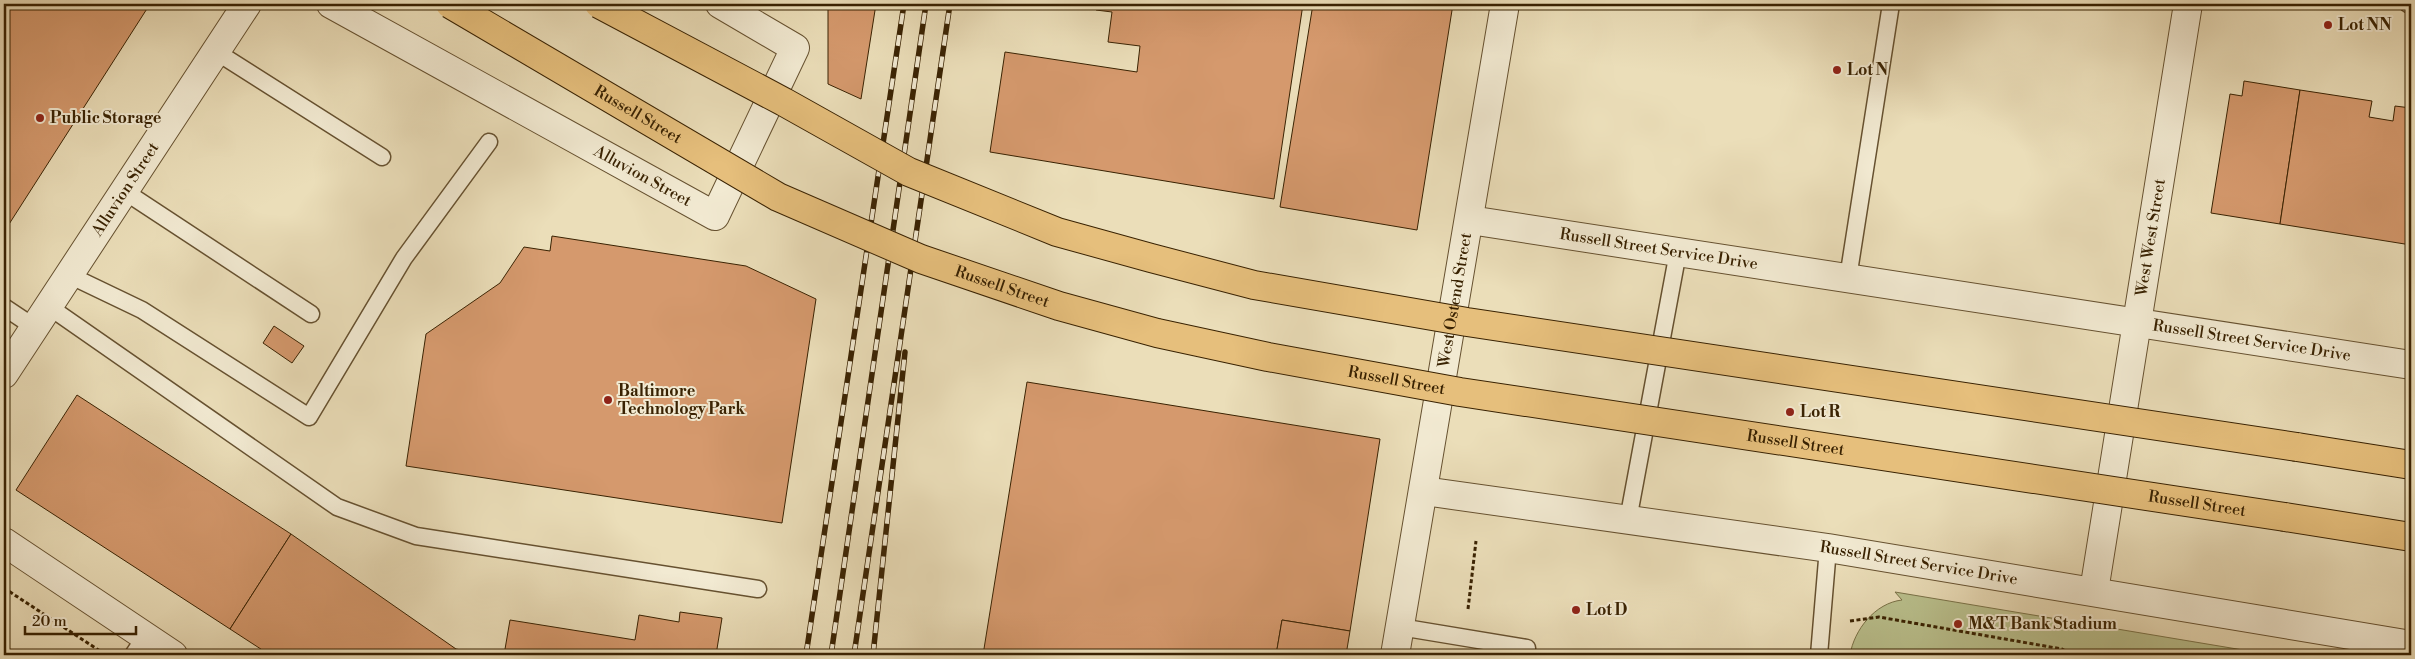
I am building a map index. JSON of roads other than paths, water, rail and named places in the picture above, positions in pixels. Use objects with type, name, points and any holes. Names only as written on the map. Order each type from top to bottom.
[{"type":"main road","name":"Russell Street","points":[[450,4],[778,197],[921,259],[1068,309],[1176,337],[1460,392],[2411,537]]},
{"type":"main road","points":[[598,4],[784,102],[909,172],[1057,232],[1254,285],[1467,322],[2411,465]]},
{"type":"street","name":"Alluvion Street","points":[[4,374],[246,4]]},
{"type":"street","name":"Alluvion Street","points":[[331,4],[715,216],[795,48],[720,4]]},
{"type":"street","name":"West Ostend Street","points":[[1395,655],[1505,4]]},
{"type":"street","name":"West West Street","points":[[2094,591],[2188,4]]},
{"type":"street","name":"Russell Street Service Drive","points":[[1470,220],[2411,366]]},
{"type":"street","name":"Russell Street Service Drive","points":[[1424,491],[1828,548],[2411,645]]},
{"type":"street","points":[[4,542],[139,646],[173,655]]},
{"type":"lane","points":[[1848,278],[1891,4]]},
{"type":"lane","points":[[216,51],[382,157]]},
{"type":"lane","points":[[69,275],[142,310],[309,417],[404,258],[489,142]]},
{"type":"lane","points":[[124,191],[311,314]]},
{"type":"lane","points":[[1628,520],[1678,252]]},
{"type":"lane","points":[[4,307],[41,316],[338,507],[416,536],[758,589]]},
{"type":"lane","points":[[1819,655],[1828,548]]},
{"type":"lane","points":[[1400,627],[1527,648]]},
{"type":"railway","points":[[806,655],[904,4]]},
{"type":"railway","points":[[831,655],[926,4]]},
{"type":"railway","points":[[854,655],[950,4]]},
{"type":"railway","points":[[873,655],[905,352]]},
{"type":"place","name":"Lot NN","points":[[2328,25]]},
{"type":"place","name":"Lot N","points":[[1837,70]]},
{"type":"place","name":"Public Storage","points":[[40,118]]},
{"type":"place","name":"Baltimore Technology Park","points":[[608,400]]},
{"type":"place","name":"Lot R","points":[[1790,412]]},
{"type":"place","name":"Lot D","points":[[1576,610]]},
{"type":"place","name":"M&T Bank Stadium","points":[[1958,624]]}]
